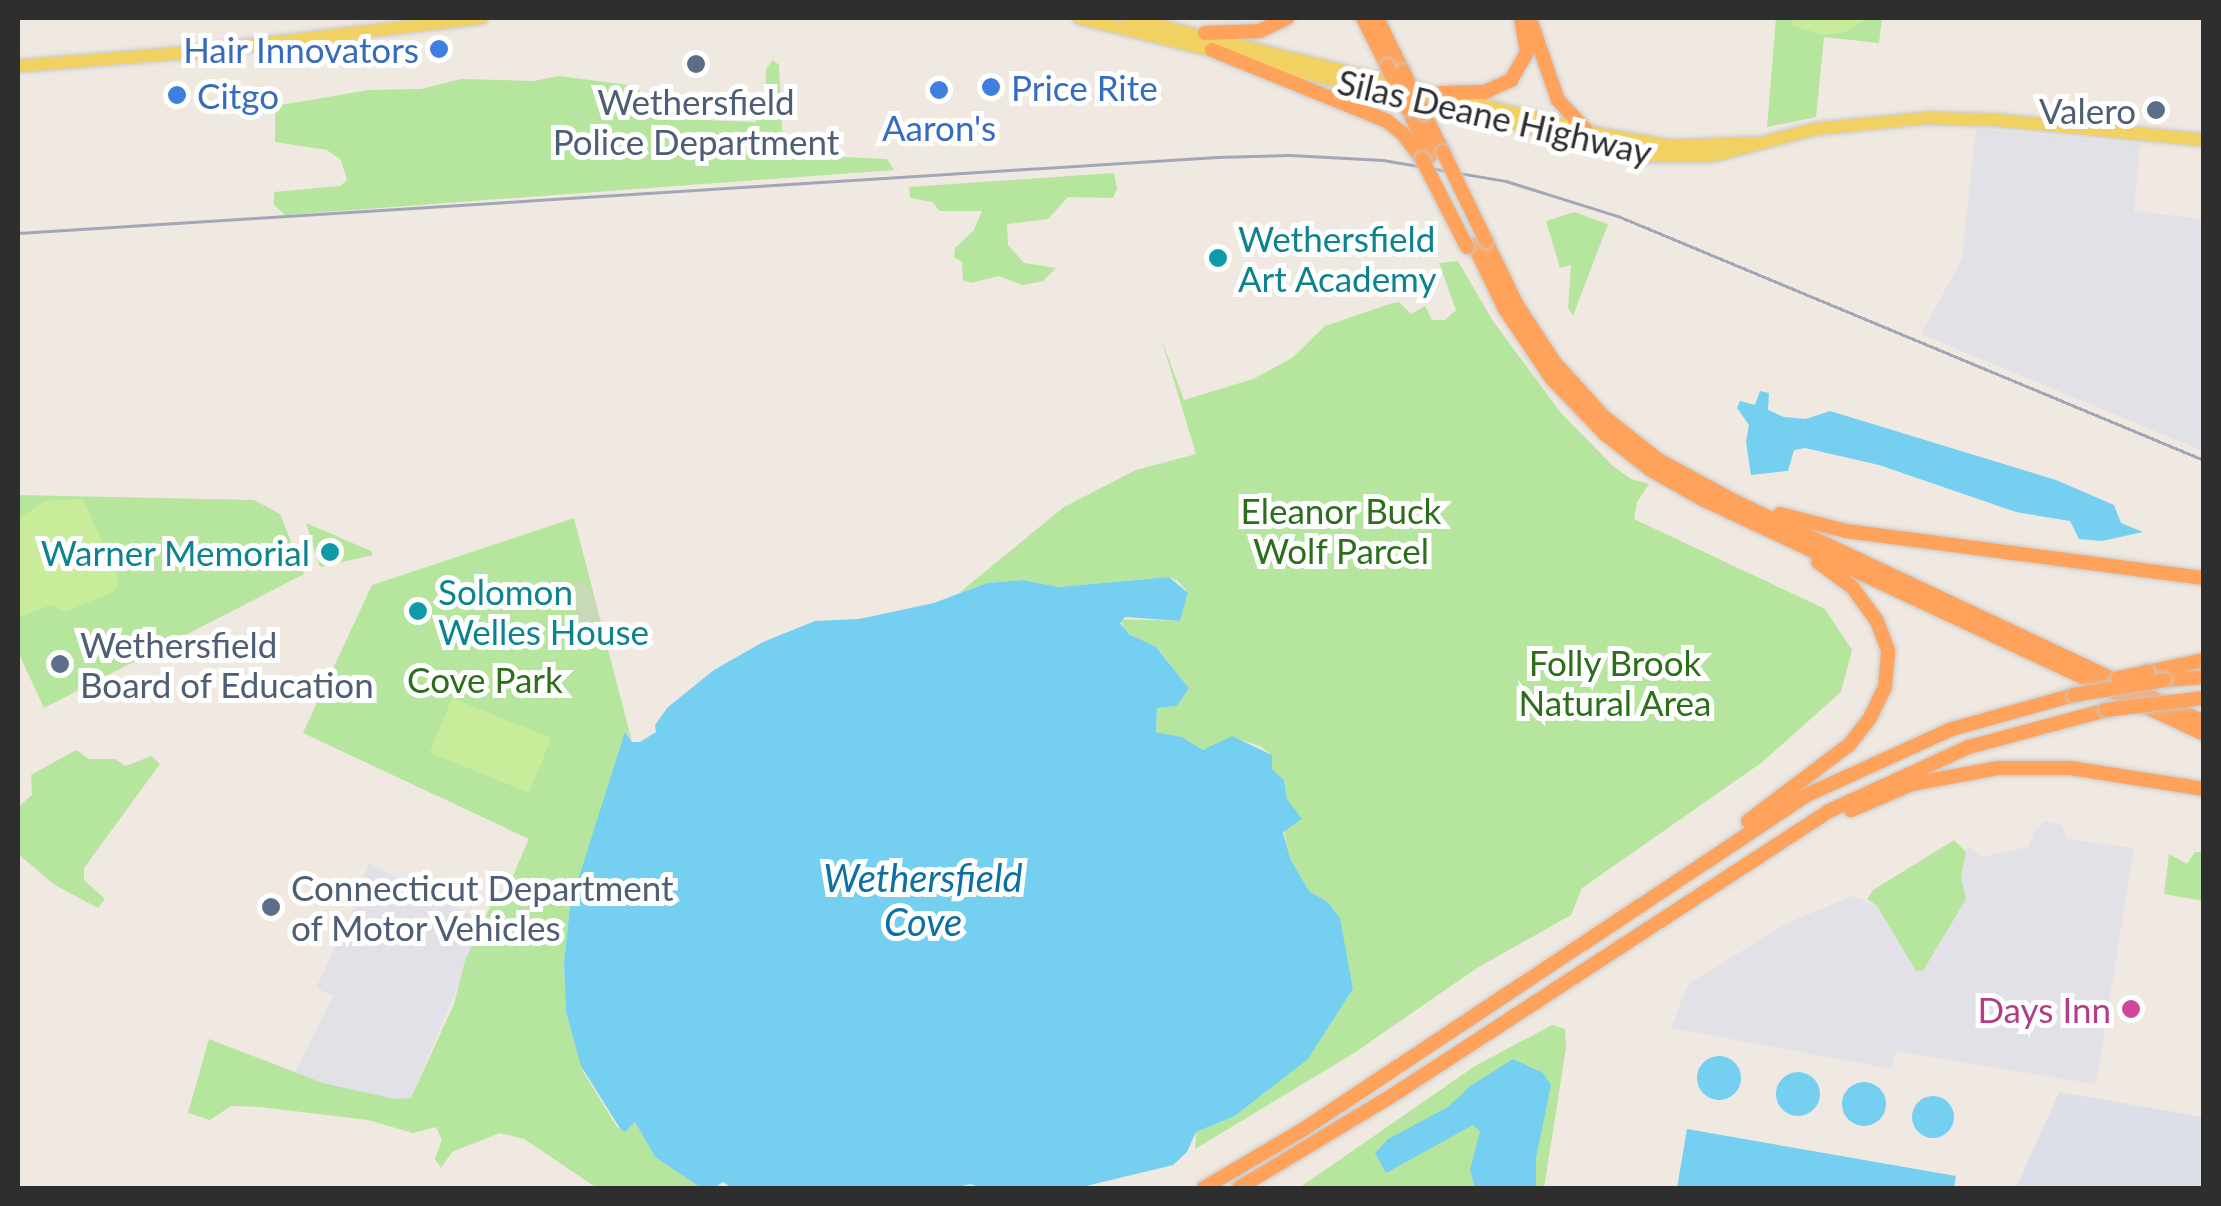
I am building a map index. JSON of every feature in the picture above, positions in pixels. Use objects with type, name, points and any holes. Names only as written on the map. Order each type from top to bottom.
[{"type":"highway","points":[[1205,33],[1260,31],[1287,18]]},
{"type":"highway","points":[[1363,18],[1496,292],[1546,372],[1604,434],[1661,476],[1744,519],[2204,734]]},
{"type":"highway","points":[[1377,18],[1424,113],[1432,156]]},
{"type":"highway","points":[[1386,18],[1390,44]]},
{"type":"highway","points":[[1441,93],[1488,91],[1511,80],[1526,52],[1521,18]]},
{"type":"highway","points":[[1529,18],[1560,104],[1593,136]]},
{"type":"highway","points":[[1212,50],[1387,122],[1432,156]]},
{"type":"highway","points":[[1475,244],[1577,388],[1632,442],[1693,481],[2204,722]]},
{"type":"highway","points":[[1577,388],[1619,425],[1668,458],[1742,498],[1796,520],[1870,535],[2204,578]]},
{"type":"highway","points":[[1695,866],[1726,836],[1849,745],[1870,718],[1887,678],[1886,640],[1852,588],[1820,562],[1765,535],[1744,519]]},
{"type":"highway","points":[[1204,1188],[1304,1129],[1777,812],[1855,770],[1964,724],[2147,672],[2204,660]]},
{"type":"highway","points":[[2070,693],[2204,677]]},
{"type":"highway","points":[[1240,1188],[1372,1109],[1773,846],[1850,800],[1932,761],[2024,730],[2106,710],[2203,698]]},
{"type":"highway","points":[[1773,846],[1900,788],[1976,770],[2057,767],[2204,789]]},
{"type":"main road","points":[[18,66],[183,54],[482,18]]},
{"type":"main road","name":"Silas Deane Highway","points":[[1079,18],[1593,136]]},
{"type":"main road","name":"Silas Deane Highway","points":[[1128,18],[1205,33],[1441,93],[1646,150],[1754,143],[1838,125],[1938,118],[2204,140]]},
{"type":"shaded area","points":[[1976,129],[2140,144],[2134,211],[2203,219],[2203,451],[1921,334],[1962,259]]},
{"type":"shaded area","points":[[2045,821],[2062,825],[2067,839],[2134,848],[2096,1084],[1896,1051],[1892,1069],[1671,1028],[1688,984],[1789,922],[1853,896],[1877,906],[1923,971],[1966,899],[1961,877],[1968,846],[1981,857],[2029,847],[2034,831]]},
{"type":"shaded area","points":[[368,863],[485,922],[407,1107],[342,1091],[295,1072],[333,996],[316,988],[354,908]]},
{"type":"shaded area","points":[[2059,1092],[2203,1117],[2203,1188],[2016,1188]]},
{"type":"green space","points":[[1776,18],[1882,18],[1879,43],[1824,37],[1816,117],[1767,127]]},
{"type":"green space","points":[[1794,18],[1868,18],[1845,32],[1823,35],[1791,25]]},
{"type":"green space","points":[[773,60],[779,65],[782,130],[791,149],[818,156],[887,159],[894,170],[285,215],[274,205],[274,192],[340,186],[347,180],[341,160],[327,150],[275,142],[275,106],[369,90],[421,89],[461,79],[534,81],[559,76],[637,86],[654,118],[754,122],[764,116],[766,69]]},
{"type":"green space","points":[[1114,173],[1117,189],[1113,198],[1068,197],[1048,219],[1007,224],[1008,245],[1024,263],[1056,268],[1043,281],[1023,285],[998,276],[971,283],[963,280],[962,262],[954,257],[955,248],[974,230],[982,211],[940,211],[932,202],[910,198],[909,187]]},
{"type":"green space","points":[[1574,212],[1608,224],[1573,316],[1568,308],[1571,265],[1560,268],[1546,221]]},
{"type":"green space","name":"Folly Brook Natural Area","points":[[1458,261],[1493,321],[1561,413],[1614,467],[1631,479],[1649,484],[1637,502],[1634,519],[1825,609],[1852,650],[1841,692],[1761,763],[1582,888],[1571,915],[1477,968],[1354,1053],[1195,1149],[1196,1132],[1235,1116],[1308,1059],[1353,989],[1339,916],[1329,903],[1309,891],[1289,856],[1284,830],[1301,820],[1287,799],[1284,780],[1272,769],[1272,755],[1260,746],[1241,740],[1203,750],[1182,737],[1156,732],[1157,708],[1177,706],[1189,688],[1159,650],[1126,632],[1120,619],[1180,621],[1188,593],[1178,581],[1169,577],[1059,587],[1023,580],[987,583],[959,593],[1064,507],[1136,470],[1196,454],[1161,338],[1184,400],[1253,379],[1292,358],[1325,326],[1393,303],[1399,302],[1411,314],[1425,306],[1432,320],[1445,320],[1456,310],[1439,263]]},
{"type":"green space","points":[[18,495],[254,500],[280,514],[304,574],[44,708],[18,652]]},
{"type":"green space","points":[[83,499],[119,579],[115,591],[65,612],[51,605],[18,618],[18,520],[44,501]]},
{"type":"green space","name":"Cove Park","points":[[574,518],[632,742],[626,732],[570,905],[564,962],[566,1012],[584,1073],[617,1127],[626,1131],[635,1122],[655,1157],[701,1188],[597,1188],[524,1139],[500,1133],[452,1152],[441,1168],[435,1159],[442,1140],[436,1127],[413,1133],[368,1120],[260,1107],[231,1106],[210,1120],[188,1113],[209,1039],[323,1083],[395,1099],[411,1098],[454,1004],[465,961],[491,905],[504,896],[529,839],[303,733],[372,585]]},
{"type":"green space","points":[[306,523],[371,551],[373,555],[320,567]]},
{"type":"green space","points":[[577,579],[592,590],[606,645],[583,648],[576,614]]},
{"type":"green space","points":[[452,698],[551,738],[529,793],[430,753]]},
{"type":"green space","points":[[76,750],[89,759],[115,759],[126,766],[151,756],[160,764],[84,868],[84,880],[105,899],[98,908],[55,885],[18,854],[18,807],[32,795],[31,775]]},
{"type":"green space","points":[[1954,840],[1966,852],[1961,877],[1966,899],[1923,971],[1916,971],[1877,906],[1867,899],[1873,890]]},
{"type":"green space","points":[[2195,852],[2203,852],[2203,901],[2164,894],[2169,854],[2187,864]]},
{"type":"green space","points":[[1552,1025],[1565,1029],[1566,1048],[1544,1188],[1299,1188],[1475,1066]]},
{"type":"water","points":[[1760,391],[1769,393],[1768,410],[1784,417],[1806,419],[1830,411],[2056,480],[2114,505],[2121,523],[2143,532],[2102,541],[2079,539],[2070,521],[2016,512],[1879,465],[1805,448],[1794,450],[1788,471],[1751,475],[1746,442],[1749,425],[1737,408],[1740,401],[1755,405]]},
{"type":"water","name":"Wethersfield Cove","points":[[1169,577],[1188,593],[1180,621],[1125,617],[1120,623],[1129,634],[1156,647],[1189,688],[1177,706],[1157,708],[1156,732],[1182,737],[1203,750],[1232,736],[1272,755],[1272,769],[1284,780],[1287,799],[1302,819],[1283,832],[1290,858],[1309,891],[1329,903],[1340,918],[1353,989],[1308,1059],[1235,1116],[1196,1132],[1187,1152],[1173,1165],[1078,1188],[984,1188],[970,1184],[955,1188],[732,1188],[723,1182],[714,1188],[701,1188],[655,1157],[635,1122],[625,1132],[621,1130],[581,1066],[566,1012],[564,962],[570,905],[625,732],[632,742],[640,742],[656,732],[655,725],[668,707],[714,670],[763,642],[815,621],[859,619],[934,603],[987,583],[1023,580],[1059,587]]},
{"type":"water","points":[[1719,1056],[1734,1063],[1741,1078],[1734,1093],[1719,1100],[1704,1093],[1697,1078],[1704,1063]]},
{"type":"water","points":[[1513,1059],[1543,1073],[1551,1085],[1536,1158],[1536,1188],[1475,1188],[1470,1170],[1480,1131],[1473,1125],[1386,1173],[1375,1153],[1388,1139],[1448,1107],[1469,1087]]},
{"type":"water","points":[[1798,1072],[1813,1079],[1820,1094],[1813,1109],[1798,1116],[1783,1109],[1776,1094],[1783,1079]]},
{"type":"water","points":[[1864,1082],[1879,1089],[1886,1104],[1879,1119],[1864,1126],[1849,1119],[1842,1104],[1849,1089]]},
{"type":"water","points":[[1933,1096],[1948,1102],[1954,1117],[1948,1132],[1933,1138],[1918,1132],[1912,1117],[1918,1102]]},
{"type":"water","points":[[1687,1129],[1956,1176],[1954,1188],[1677,1188]]},
{"type":"railway","points":[[18,233],[1217,157],[1290,155],[1383,160],[1506,181],[1618,216],[2204,460]]},
{"type":"place","name":"Hair Innovators","points":[[439,49]]},
{"type":"place","name":"Wethersfield Police Department","points":[[696,64]]},
{"type":"place","name":"Price Rite","points":[[991,87]]},
{"type":"place","name":"Aaron's","points":[[939,90]]},
{"type":"place","name":"Citgo","points":[[177,95]]},
{"type":"place","name":"Valero","points":[[2156,110]]},
{"type":"place","name":"Wethersfield Art Academy","points":[[1218,258]]},
{"type":"place","name":"Warner Memorial","points":[[330,552]]},
{"type":"place","name":"Solomon Welles House","points":[[418,611]]},
{"type":"place","name":"Wethersfield Board of Education","points":[[60,664]]},
{"type":"place","name":"Connecticut Department of Motor Vehicles","points":[[271,907]]},
{"type":"place","name":"Days Inn","points":[[2131,1009]]},
{"type":"park label","name":"Eleanor Buck Wolf Parcel","points":[[1341,530]]}]
